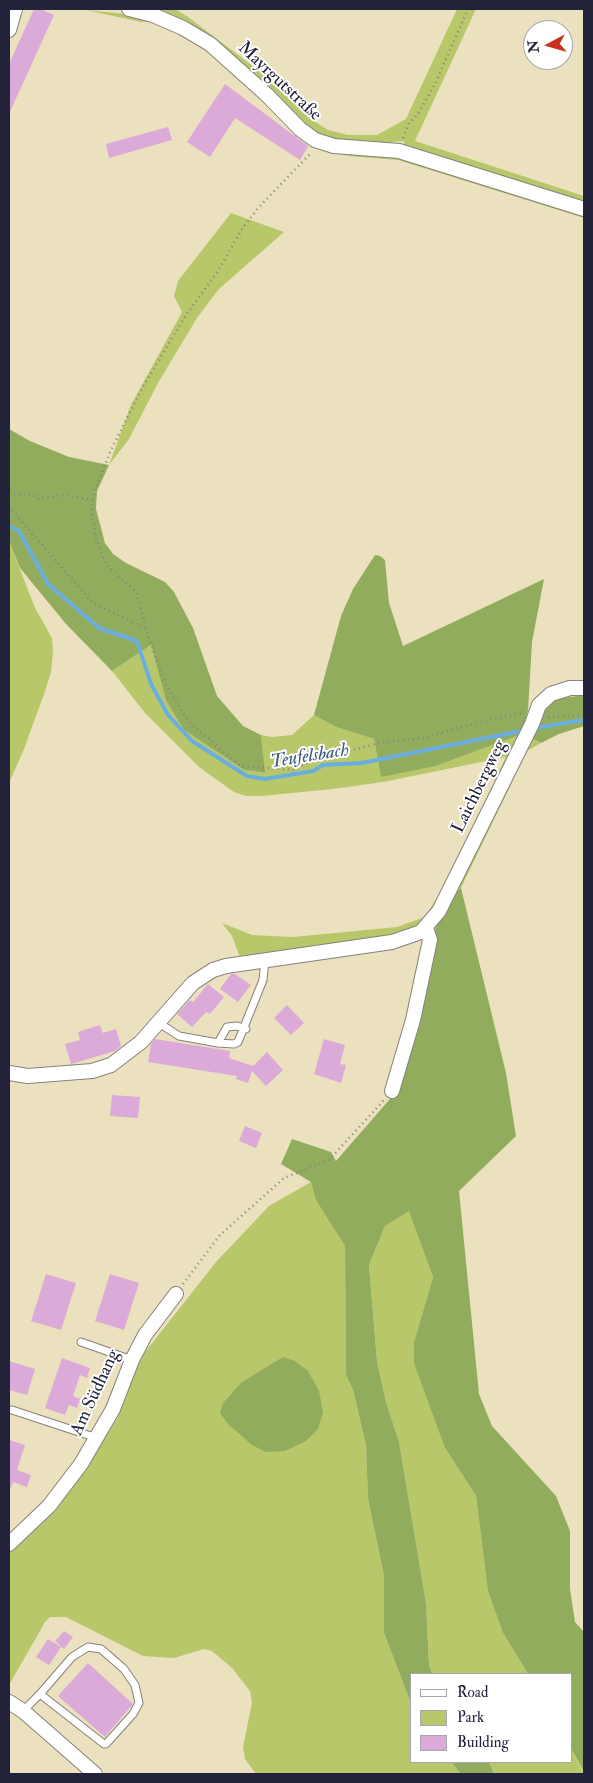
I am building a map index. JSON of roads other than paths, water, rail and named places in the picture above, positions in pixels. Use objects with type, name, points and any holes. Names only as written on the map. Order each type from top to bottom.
[{"type":"street","points":[[9,30],[16,9]]},
{"type":"street","name":"Mayrgutstraße","points":[[129,9],[153,15],[176,25],[210,44],[300,129],[315,140],[334,146],[398,151],[584,209]]},
{"type":"street","name":"Laichbergweg","points":[[9,1073],[28,1076],[103,1069],[126,1056],[159,1023],[182,993],[202,976],[226,966],[392,942],[414,935],[426,928],[436,916],[448,894],[526,737],[539,705],[551,694],[570,688],[584,688]]},
{"type":"street","points":[[392,1091],[413,1020],[430,940],[426,928]]},
{"type":"street","name":"Am Südhang","points":[[9,1544],[27,1528],[64,1487],[98,1439],[113,1409],[132,1360],[145,1335],[176,1294]]},
{"type":"street","points":[[9,1702],[95,1774]]},
{"type":"lane","points":[[159,1023],[179,1036],[218,1043],[234,1044],[238,1042],[246,1029],[263,980],[265,959]]},
{"type":"lane","points":[[218,1043],[227,1027],[237,1026],[246,1029]]},
{"type":"lane","points":[[81,1342],[132,1360]]},
{"type":"lane","points":[[12,1410],[98,1439]]},
{"type":"lane","points":[[22,1711],[40,1694],[72,1656],[81,1650],[95,1647],[107,1653],[124,1669],[135,1685],[139,1703],[133,1714],[104,1744],[40,1694]]},
{"type":"waterway","name":"Teufelsbach","points":[[9,526],[19,531],[48,584],[99,628],[137,641],[151,684],[168,715],[192,741],[247,776],[265,779],[313,771],[323,765],[362,763],[526,730]]},
{"type":"waterway","name":"Teufelsbach","points":[[535,728],[584,720]]}]
